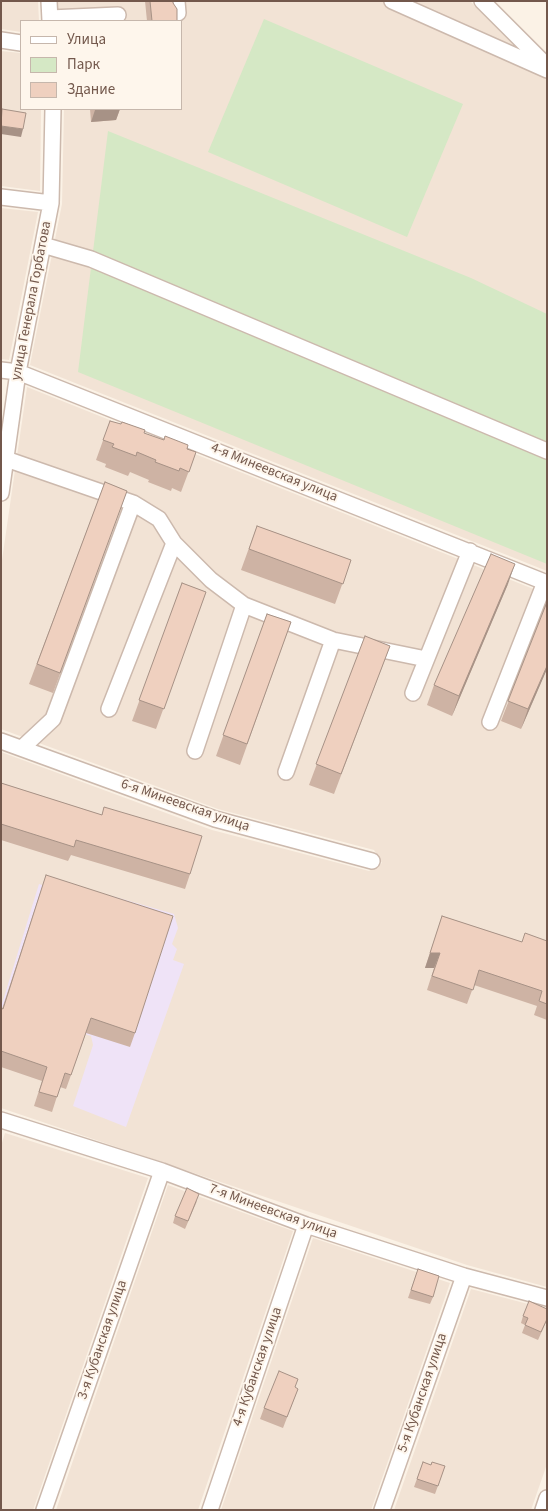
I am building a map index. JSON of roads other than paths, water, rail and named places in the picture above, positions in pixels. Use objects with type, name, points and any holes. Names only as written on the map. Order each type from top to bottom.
[{"type":"street","points":[[49,1],[50,20],[118,12]]},
{"type":"street","points":[[392,1],[547,68]]},
{"type":"street","points":[[482,1],[547,68]]},
{"type":"street","points":[[1,40],[20,43]]},
{"type":"street","name":"улица Генерала Горбатова","points":[[1,493],[18,372],[51,203],[53,110]]},
{"type":"street","points":[[1,197],[51,203]]},
{"type":"street","points":[[43,245],[91,259],[547,451]]},
{"type":"street","name":"4-я Минеевская улица","points":[[1,370],[18,372],[546,583]]},
{"type":"street","points":[[6,459],[134,503],[159,520],[174,543],[211,580],[244,605],[333,640],[426,659]]},
{"type":"street","points":[[22,748],[53,719],[134,503]]},
{"type":"street","points":[[109,709],[174,543]]},
{"type":"street","points":[[413,693],[470,552]]},
{"type":"street","points":[[490,722],[546,583]]},
{"type":"street","points":[[195,750],[244,605]]},
{"type":"street","points":[[286,772],[333,640]]},
{"type":"street","name":"6-я Минеевская улица","points":[[1,741],[215,819],[372,861]]},
{"type":"street","name":"7-я Минеевская улица","points":[[1,1120],[162,1171],[306,1225],[464,1276],[547,1298]]},
{"type":"street","name":"3-я Кубанская улица","points":[[44,1510],[162,1171]]},
{"type":"street","name":"4-я Кубанская улица","points":[[210,1510],[306,1225]]},
{"type":"street","name":"5-я Кубанская улица","points":[[382,1510],[464,1276]]},
{"type":"street","points":[[543,1510],[547,1498]]}]
